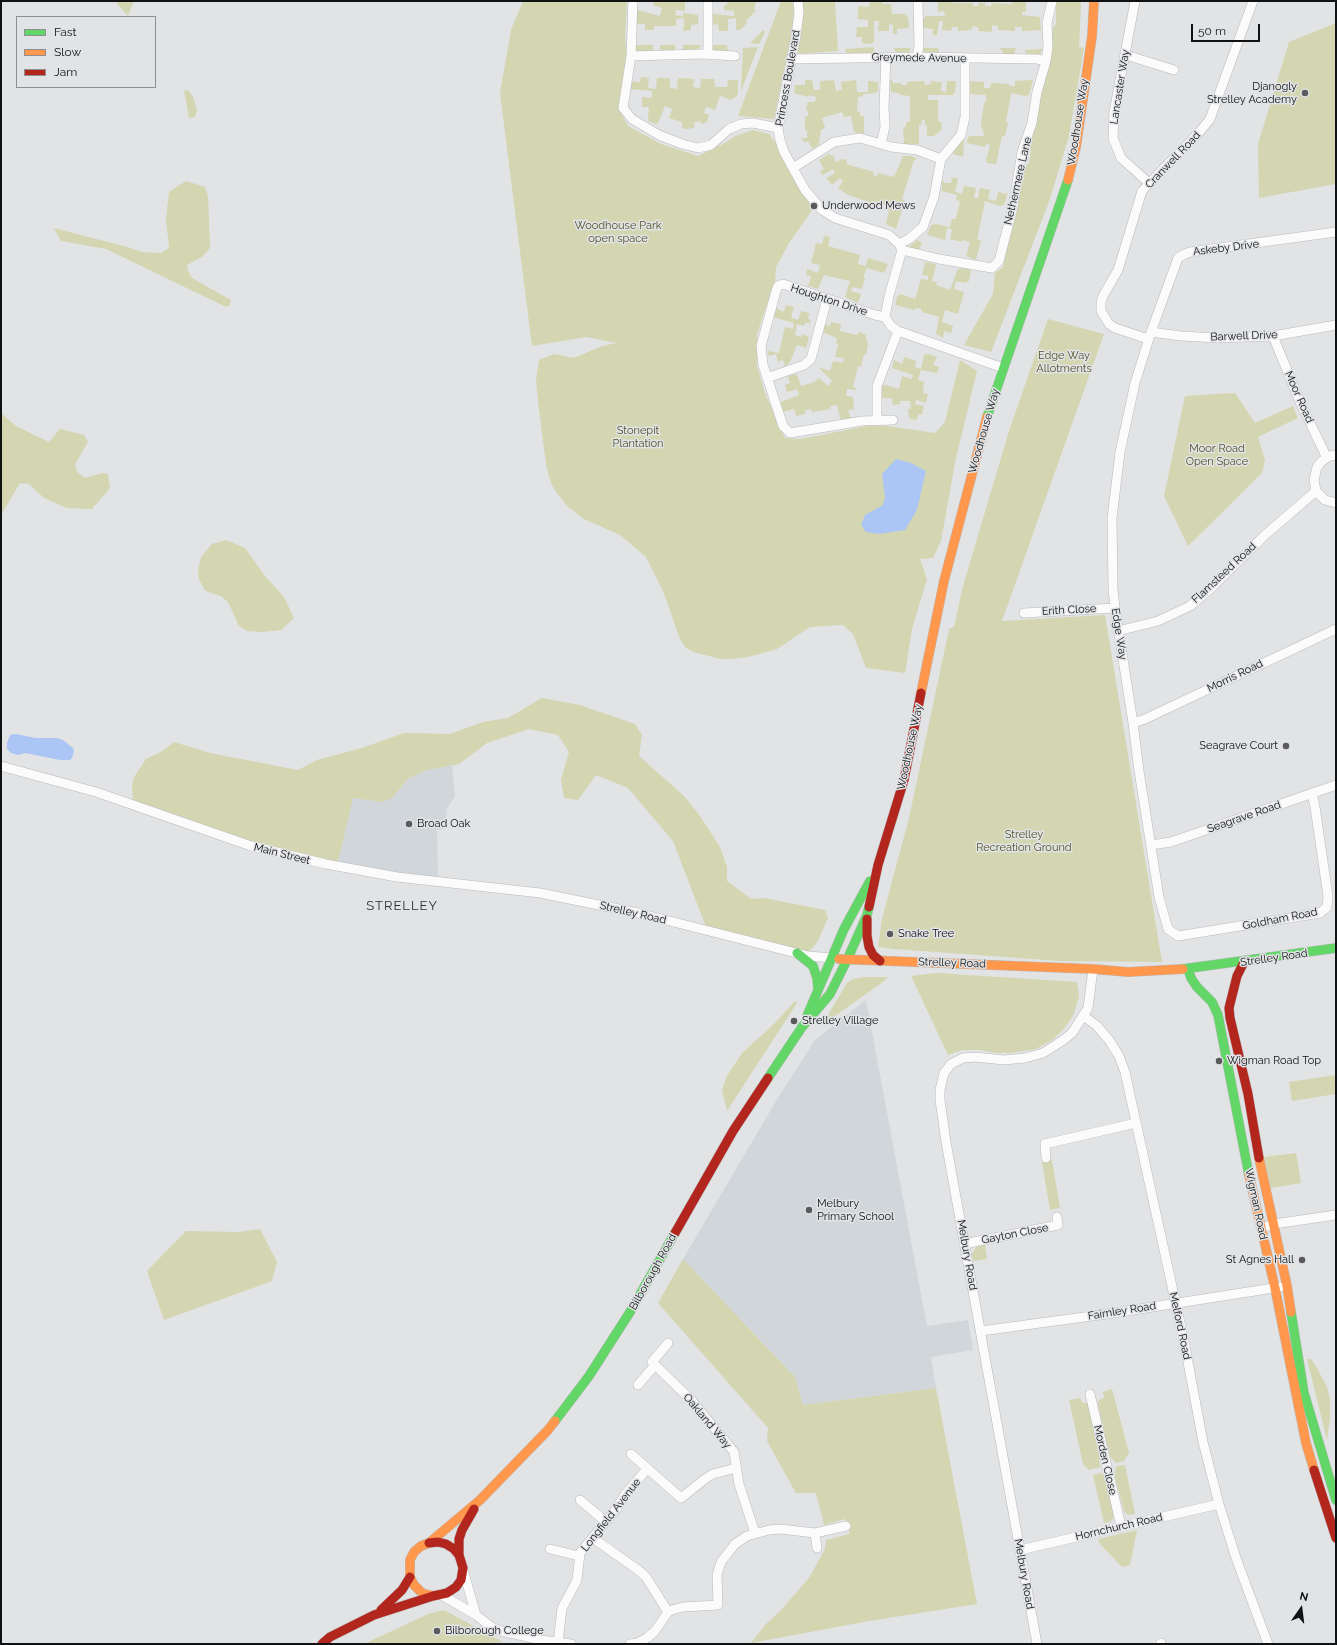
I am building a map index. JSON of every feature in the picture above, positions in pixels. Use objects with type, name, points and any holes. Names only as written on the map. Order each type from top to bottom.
[{"type":"main road","name":"Woodhouse Way","points":[[848,960],[867,915],[878,865],[904,780],[946,574],[984,428],[1003,368],[1070,176],[1076,147],[1092,36],[1094,1]]},
{"type":"main road","name":"Woodhouse Way","points":[[833,958],[844,929],[878,865]]},
{"type":"main road","points":[[867,915],[867,936],[869,947],[873,955],[880,961]]},
{"type":"main road","name":"Strelley Road","points":[[833,958],[848,960],[1094,969],[1128,972],[1188,969],[1336,948]]},
{"type":"main road","points":[[797,953],[813,966],[817,978],[818,988]]},
{"type":"main road","name":"Bilborough Road","points":[[802,1027],[818,988],[833,958]]},
{"type":"main road","name":"Bilborough Road","points":[[374,1615],[394,1600],[402,1590],[410,1577],[410,1564],[414,1552],[421,1546],[429,1543],[480,1500],[548,1430],[607,1349],[630,1312],[733,1131],[802,1027],[830,994],[848,960]]},
{"type":"main road","name":"Wigman Road","points":[[1244,962],[1237,976],[1229,1008],[1230,1018],[1248,1094],[1287,1286],[1304,1393],[1336,1500]]},
{"type":"main road","name":"Wigman Road","points":[[1188,969],[1194,982],[1212,1002],[1218,1014],[1306,1442],[1336,1538]]},
{"type":"main road","name":"Bilborough Road","points":[[322,1644],[330,1637],[374,1615],[447,1593],[456,1587],[461,1580],[463,1568],[459,1539],[468,1516],[480,1500]]},
{"type":"main road","points":[[429,1543],[438,1542],[446,1544],[460,1555]]},
{"type":"main road","points":[[410,1577],[414,1585],[424,1594],[437,1595]]},
{"type":"street","points":[[633,1],[631,56],[623,108],[632,119],[659,135],[682,144],[698,148],[711,145],[729,129],[741,124],[753,123],[778,128]]},
{"type":"street","points":[[708,1],[708,55]]},
{"type":"street","name":"Princess Boulevard","points":[[798,1],[798,18],[778,128],[784,152],[805,190],[822,210],[835,218],[889,235],[901,247]]},
{"type":"street","points":[[917,57],[919,46],[918,1]]},
{"type":"street","name":"Nethermere Lane","points":[[901,247],[939,259],[992,268],[999,261],[1012,207],[1022,152],[1032,123],[1037,92],[1046,61],[1048,47],[1048,23],[1052,1]]},
{"type":"street","name":"Lancaster Way","points":[[1135,1],[1129,26],[1126,55],[1114,112],[1113,138],[1121,158],[1149,183]]},
{"type":"street","name":"Cranwell Road","points":[[1150,335],[1114,328],[1109,324],[1101,311],[1100,302],[1118,270],[1142,192],[1149,183],[1197,135],[1210,119],[1253,1]]},
{"type":"street","points":[[631,56],[701,54],[735,56]]},
{"type":"street","points":[[1126,55],[1174,70]]},
{"type":"street","points":[[881,144],[885,127],[884,107],[886,57]]},
{"type":"street","name":"Greymede Avenue","points":[[791,59],[917,57],[1037,59],[1046,61]]},
{"type":"street","points":[[965,58],[965,117],[961,135],[941,159],[934,197],[922,227],[901,247],[885,317],[891,326],[898,331],[1003,368]]},
{"type":"street","points":[[793,168],[834,142],[849,138],[860,138],[881,144],[917,150],[941,159]]},
{"type":"street","name":"Askeby Drive","points":[[1150,335],[1178,258],[1185,254],[1336,232]]},
{"type":"street","name":"Houghton Drive","points":[[885,317],[782,284],[778,286],[761,346],[763,365],[782,426],[790,433],[862,421],[893,420]]},
{"type":"street","points":[[767,378],[804,365],[811,359],[827,299]]},
{"type":"street","name":"Barwell Drive","points":[[1150,335],[1163,334],[1218,338],[1272,336],[1336,325]]},
{"type":"street","points":[[877,420],[877,386],[898,331]]},
{"type":"street","name":"Edge Way","points":[[1150,335],[1135,383],[1120,452],[1113,511],[1113,589],[1118,631],[1134,723],[1140,777],[1159,897],[1168,929]]},
{"type":"street","name":"Moor Road","points":[[1272,336],[1300,402],[1332,456],[1322,461],[1315,472],[1314,480],[1316,491]]},
{"type":"street","points":[[1316,491],[1325,500],[1336,503]]},
{"type":"street","name":"Flamsteed Road","points":[[1118,631],[1158,621],[1190,606],[1212,588],[1264,535],[1316,491]]},
{"type":"street","name":"Erith Close","points":[[1024,613],[1115,608]]},
{"type":"street","name":"Morris Road","points":[[1134,723],[1336,629]]},
{"type":"street","name":"Main Street","points":[[1,766],[96,792],[251,846],[286,855],[398,877],[540,893],[572,899]]},
{"type":"street","name":"Seagrave Road","points":[[1151,845],[1171,842],[1336,785]]},
{"type":"street","name":"Goldham Road","points":[[1168,929],[1178,936],[1320,913],[1327,907],[1328,896],[1312,793]]},
{"type":"street","name":"Strelley Road","points":[[572,899],[638,913],[797,953],[833,958]]},
{"type":"street","name":"Melbury Road","points":[[1037,1644],[964,1244],[940,1100],[944,1073],[950,1064],[963,1058],[975,1057],[1012,1059],[1043,1053],[1062,1042],[1072,1033],[1088,1008],[1094,969]]},
{"type":"street","name":"Melford Road","points":[[1084,1016],[1097,1026],[1109,1040],[1119,1056],[1125,1072],[1176,1303],[1203,1442],[1219,1504],[1241,1572],[1268,1644]]},
{"type":"street","points":[[1046,1158],[1045,1144],[1136,1123]]},
{"type":"street","points":[[1261,1228],[1274,1224],[1336,1215]]},
{"type":"street","name":"Gayton Close","points":[[964,1244],[1058,1225],[1057,1217]]},
{"type":"street","name":"Fairnley Road","points":[[981,1331],[1114,1313],[1287,1286]]},
{"type":"street","points":[[638,1385],[655,1365],[652,1362],[668,1343]]},
{"type":"street","name":"Oakland Way","points":[[655,1365],[692,1401],[734,1452],[739,1484],[755,1533]]},
{"type":"street","name":"Morden Close","points":[[1090,1394],[1121,1526]]},
{"type":"street","points":[[630,1454],[647,1469]]},
{"type":"street","name":"Longfield Avenue","points":[[558,1643],[562,1608],[577,1580],[579,1556],[583,1548],[606,1522],[624,1496],[647,1469],[681,1498],[704,1479],[714,1474],[736,1468]]},
{"type":"street","points":[[580,1500],[606,1522]]},
{"type":"street","name":"Hornchurch Road","points":[[1020,1550],[1219,1504]]},
{"type":"street","points":[[630,1644],[637,1643],[647,1638],[668,1612],[683,1607],[718,1605],[717,1575],[721,1562],[735,1544],[755,1533],[780,1529],[815,1533],[846,1526]]},
{"type":"street","points":[[815,1533],[817,1548]]},
{"type":"street","points":[[593,1538],[642,1574],[668,1612]]},
{"type":"street","points":[[550,1549],[579,1556]]},
{"type":"street","points":[[463,1568],[476,1615]]},
{"type":"street","points":[[437,1595],[476,1615],[490,1626],[501,1631],[558,1643],[571,1644]]},
{"type":"shaded area","points":[[452,765],[455,796],[447,809],[445,829],[437,830],[438,878],[411,875],[338,862],[353,798],[382,802],[392,798],[408,779],[427,770]]},
{"type":"shaded area","name":"Melbury Primary School","points":[[866,1000],[927,1326],[968,1320],[973,1350],[931,1357],[936,1388],[803,1405],[795,1377],[683,1259],[776,1101],[815,1040]]},
{"type":"green space","points":[[115,1],[134,1],[128,16],[119,6]]},
{"type":"green space","name":"Woodhouse Park open space","points":[[523,1],[627,1],[625,39],[627,56],[618,108],[628,126],[661,144],[698,156],[725,143],[735,136],[753,130],[769,134],[776,143],[790,172],[813,209],[789,243],[776,267],[775,284],[773,286],[757,334],[757,366],[765,393],[785,438],[800,439],[867,426],[887,426],[935,433],[945,422],[960,360],[977,371],[956,458],[941,541],[933,558],[920,559],[927,579],[912,629],[905,673],[866,668],[853,634],[843,625],[810,627],[777,649],[748,657],[721,659],[693,652],[685,647],[680,639],[663,591],[646,557],[620,535],[584,519],[567,506],[554,489],[546,464],[538,401],[536,381],[539,360],[554,354],[574,358],[602,346],[617,343],[586,337],[532,346],[500,93],[511,30]]},
{"type":"green space","points":[[654,1],[685,1],[685,11],[676,10],[675,15],[683,16],[684,13],[698,15],[698,24],[691,25],[691,30],[683,31],[684,18],[676,19],[676,26],[654,26],[654,30],[645,30],[645,24],[636,24],[637,11],[660,16],[662,8],[653,5]]},
{"type":"green space","points":[[726,1],[760,2],[756,2],[754,9],[756,10],[740,30],[736,30],[736,18],[728,19],[728,31],[719,31],[718,24],[712,25],[712,15],[734,16],[734,11],[725,10],[724,13],[724,6],[728,3]]},
{"type":"green space","points":[[781,1],[793,1],[794,15],[774,119],[738,116]]},
{"type":"green space","points":[[803,1],[835,1],[838,51],[796,54],[803,12]]},
{"type":"green space","points":[[870,1],[882,1],[882,4],[891,4],[892,14],[904,14],[908,17],[909,28],[897,29],[897,34],[893,34],[893,25],[889,24],[889,31],[878,31],[879,21],[874,21],[874,42],[870,44],[862,43],[862,37],[856,37],[857,27],[868,27],[868,20],[858,19],[858,6],[869,7]]},
{"type":"green space","points":[[938,1],[973,3],[973,6],[978,6],[978,3],[985,3],[985,6],[991,6],[992,3],[1012,4],[1012,1],[1026,1],[1026,12],[1022,12],[1022,15],[1040,17],[1041,30],[1022,31],[1022,27],[1015,27],[1015,31],[998,30],[998,26],[992,25],[992,32],[978,31],[979,28],[973,26],[971,30],[958,31],[958,27],[952,27],[951,31],[942,30],[943,21],[939,21],[937,35],[933,35],[933,29],[922,28],[922,20],[926,16],[945,16],[944,11],[938,12]]},
{"type":"green space","points":[[1056,1],[1079,1],[1081,4],[1079,47],[1084,48],[1069,136],[1050,199],[991,352],[964,345],[993,294],[995,273],[1003,267],[1009,231],[1018,202],[1025,166],[1029,163],[1031,150],[1028,149],[1035,129],[1041,92],[1049,65],[1053,27],[1056,24]]},
{"type":"green space","name":"Djanogly Strelley Academy","points":[[1336,23],[1336,184],[1259,198],[1258,144],[1289,42]]},
{"type":"green space","points":[[763,30],[765,32],[759,44],[750,43]]},
{"type":"green space","points":[[633,45],[653,45],[653,53],[635,51]]},
{"type":"green space","points":[[660,45],[675,45],[675,53],[660,53]]},
{"type":"green space","points":[[683,45],[701,45],[698,50],[683,52]]},
{"type":"green space","points":[[709,45],[727,45],[728,53],[714,52]]},
{"type":"green space","points":[[758,47],[741,91],[743,48]]},
{"type":"green space","points":[[874,47],[874,51],[872,53],[851,54],[847,53],[845,50],[845,49]]},
{"type":"green space","points":[[894,48],[911,48],[908,53],[898,53]]},
{"type":"green space","points":[[921,48],[938,48],[939,52],[925,53]]},
{"type":"green space","points":[[1000,48],[1016,48],[1014,54],[1009,56],[1003,53]]},
{"type":"green space","points":[[1042,49],[1040,54],[1036,55],[1026,53],[1025,50]]},
{"type":"green space","points":[[641,77],[649,78],[648,88],[656,89],[657,78],[670,78],[670,88],[677,89],[678,78],[694,79],[693,87],[700,88],[701,79],[714,79],[715,87],[727,87],[728,80],[738,80],[738,93],[737,96],[731,100],[720,96],[715,110],[706,107],[704,113],[709,115],[707,122],[702,124],[700,121],[693,123],[695,126],[693,128],[682,128],[682,122],[669,118],[672,109],[665,106],[658,123],[656,124],[648,121],[649,107],[642,107],[642,97],[652,98],[652,91],[630,89],[629,81],[640,82]]},
{"type":"green space","points":[[805,80],[812,80],[814,90],[820,90],[821,81],[834,80],[836,91],[842,90],[841,82],[856,80],[857,92],[868,92],[868,81],[878,82],[878,90],[875,93],[863,94],[863,96],[858,97],[857,111],[860,112],[860,116],[864,116],[864,134],[854,132],[851,116],[844,117],[842,112],[822,118],[825,128],[821,130],[819,144],[813,149],[808,141],[805,143],[801,138],[807,138],[807,130],[805,130],[805,116],[808,116],[808,111],[806,111],[808,102],[815,102],[816,97],[809,95],[808,97],[794,93],[795,85],[805,85]]},
{"type":"green space","points":[[890,80],[892,80],[893,83],[901,83],[902,85],[907,85],[907,82],[924,81],[925,85],[931,84],[931,81],[942,82],[941,91],[946,92],[947,81],[956,81],[955,92],[953,95],[928,95],[928,100],[938,100],[938,121],[941,122],[942,129],[934,136],[927,136],[927,125],[925,125],[925,120],[922,120],[921,125],[919,125],[918,144],[904,144],[903,127],[906,127],[906,122],[910,122],[910,96],[891,92]]},
{"type":"green space","points":[[1033,80],[1029,95],[1025,96],[1011,93],[1006,122],[1008,123],[1005,136],[1002,136],[996,164],[987,163],[986,160],[990,145],[986,144],[985,147],[967,143],[968,137],[970,136],[984,136],[981,128],[984,103],[986,102],[986,95],[970,94],[968,92],[969,81],[984,82],[984,88],[990,88],[991,83],[1009,84],[1009,86],[1015,86],[1015,81]]},
{"type":"green space","points":[[184,90],[189,91],[193,97],[197,110],[195,117],[189,118]]},
{"type":"green space","points":[[962,139],[964,140],[963,157],[953,154]]},
{"type":"green space","points":[[828,154],[833,156],[836,162],[842,159],[847,160],[846,164],[874,172],[873,175],[877,177],[878,173],[894,177],[903,156],[911,156],[916,158],[916,160],[914,160],[902,199],[905,200],[896,229],[886,224],[889,210],[885,208],[886,205],[873,201],[872,203],[848,195],[838,188],[843,181],[840,178],[832,185],[826,178],[835,173],[833,169],[823,175],[820,171],[824,169],[819,160]]},
{"type":"green space","points":[[952,178],[958,178],[955,192],[962,194],[964,186],[976,188],[974,198],[978,198],[980,188],[990,190],[988,199],[996,201],[998,192],[1006,194],[1008,192],[1004,205],[1000,206],[985,201],[977,239],[981,241],[976,260],[966,256],[970,242],[950,239],[952,229],[947,228],[945,240],[927,235],[931,225],[936,224],[950,227],[952,219],[956,219],[960,201],[956,200],[957,195],[942,191],[942,181],[944,181],[944,183],[951,183]]},
{"type":"green space","points":[[186,181],[205,187],[208,196],[210,248],[202,257],[187,265],[188,271],[192,278],[231,300],[230,305],[226,307],[106,249],[61,241],[54,228],[142,252],[161,253],[169,248],[166,219],[169,192]]},
{"type":"green space","points":[[824,236],[830,237],[828,246],[860,255],[858,264],[866,266],[868,258],[888,264],[884,273],[867,268],[863,277],[865,278],[862,289],[852,287],[851,291],[861,294],[858,303],[845,297],[850,281],[824,275],[818,289],[806,285],[809,284],[811,276],[806,275],[807,269],[818,273],[820,265],[811,263],[816,243],[822,244]]},
{"type":"green space","points":[[917,240],[922,243],[919,251],[910,248],[910,246]]},
{"type":"green space","points":[[925,262],[935,264],[936,266],[932,281],[937,282],[936,285],[950,290],[958,269],[964,268],[971,270],[969,281],[966,283],[956,281],[954,289],[964,292],[958,314],[945,310],[942,322],[953,326],[951,333],[944,331],[943,338],[936,334],[939,317],[922,312],[921,309],[916,308],[914,310],[895,305],[897,297],[900,294],[915,299],[921,279],[928,280],[928,276],[922,275]]},
{"type":"green space","points":[[786,305],[794,307],[791,318],[798,320],[801,311],[809,313],[808,319],[811,320],[810,323],[805,323],[804,326],[797,324],[795,335],[801,337],[802,334],[809,337],[806,348],[797,345],[790,362],[785,367],[783,360],[778,362],[776,354],[769,356],[768,351],[779,353],[785,327],[793,329],[794,323],[773,317],[776,308],[784,312]]},
{"type":"green space","name":"Strelley Recreation Ground","points":[[1048,319],[1104,334],[1002,621],[1105,615],[1162,962],[1060,961],[878,947],[882,919],[909,818],[949,629],[954,627],[963,586],[1009,431]]},
{"type":"green space","points":[[831,322],[841,324],[840,331],[857,335],[859,332],[865,334],[868,344],[866,355],[864,354],[861,367],[858,366],[853,387],[856,388],[856,390],[847,389],[846,396],[853,397],[854,409],[848,410],[851,419],[842,420],[840,418],[837,405],[830,406],[831,409],[812,412],[811,409],[805,410],[805,414],[796,416],[794,409],[781,412],[779,405],[781,402],[799,395],[797,389],[787,392],[785,385],[790,383],[788,376],[796,374],[801,386],[814,382],[819,378],[828,386],[832,381],[818,367],[830,371],[833,361],[843,363],[844,358],[835,357],[838,344],[836,343],[837,338],[822,332],[823,324],[830,326]]},
{"type":"green space","points":[[928,354],[937,357],[933,365],[939,367],[937,373],[921,370],[918,380],[924,382],[923,393],[928,394],[926,403],[916,400],[915,404],[924,406],[922,415],[918,414],[917,420],[910,419],[908,409],[911,409],[910,401],[900,401],[900,404],[893,405],[892,398],[881,398],[881,388],[883,385],[886,385],[899,389],[902,376],[912,379],[913,375],[892,368],[894,360],[902,364],[904,357],[916,361],[915,367],[921,369],[924,355]]},
{"type":"green space","name":"Moor Road Open Space","points":[[1235,393],[1255,423],[1293,406],[1298,418],[1258,437],[1265,460],[1262,473],[1188,546],[1164,496],[1185,396]]},
{"type":"green space","points":[[1,413],[16,426],[49,442],[60,429],[84,435],[88,442],[75,464],[77,472],[85,478],[102,473],[108,474],[110,488],[92,509],[67,508],[44,498],[29,484],[20,483],[1,515]]},
{"type":"green space","points":[[226,540],[245,548],[265,576],[284,597],[294,618],[281,630],[262,632],[247,631],[239,626],[228,602],[221,596],[208,592],[204,589],[199,579],[198,569],[201,557],[212,544]]},
{"type":"green space","points":[[542,698],[580,705],[635,724],[642,735],[639,756],[684,796],[700,816],[720,847],[727,867],[727,881],[751,899],[764,898],[825,910],[828,918],[818,941],[809,952],[706,927],[673,841],[628,788],[596,775],[578,800],[564,798],[561,780],[569,752],[558,735],[529,729],[487,743],[459,764],[427,770],[408,779],[392,798],[382,802],[353,798],[338,862],[228,835],[133,801],[132,787],[134,777],[146,759],[161,752],[174,742],[210,753],[298,770],[317,760],[362,748],[404,733],[450,734],[483,722],[508,718]]},
{"type":"green space","points":[[937,973],[1077,982],[1079,996],[1073,1016],[1063,1030],[1052,1040],[1036,1049],[1010,1053],[963,1050],[948,1055],[911,976]]},
{"type":"green space","points":[[864,977],[888,977],[822,1025],[847,983],[853,979]]},
{"type":"green space","points":[[795,1001],[797,1003],[727,1111],[722,1090],[727,1076],[742,1053],[774,1024]]},
{"type":"green space","points":[[1336,1075],[1336,1094],[1292,1101],[1289,1082]]},
{"type":"green space","points":[[1296,1153],[1301,1183],[1271,1188],[1264,1157]]},
{"type":"green space","points":[[1052,1160],[1060,1208],[1050,1210],[1042,1162]]},
{"type":"green space","points":[[260,1229],[277,1262],[272,1281],[164,1320],[147,1271],[186,1231],[239,1232]]},
{"type":"green space","points":[[985,1244],[987,1259],[973,1261],[972,1254],[976,1247]]},
{"type":"green space","points":[[683,1259],[795,1377],[803,1405],[936,1388],[977,1604],[869,1621],[751,1643],[765,1625],[782,1609],[809,1578],[825,1549],[826,1540],[850,1534],[845,1519],[824,1525],[816,1493],[796,1493],[767,1441],[768,1428],[658,1303]]},
{"type":"green space","points":[[1307,1359],[1311,1359],[1317,1368],[1327,1387],[1330,1399],[1330,1418],[1327,1440]]},
{"type":"green space","points":[[1112,1389],[1129,1453],[1124,1461],[1116,1463],[1109,1455],[1098,1404],[1099,1400],[1104,1398],[1103,1392]]},
{"type":"green space","points":[[1080,1398],[1083,1403],[1088,1403],[1102,1457],[1099,1461],[1101,1467],[1089,1470],[1083,1464],[1069,1400]]},
{"type":"green space","points":[[1125,1465],[1135,1514],[1128,1515],[1124,1511],[1115,1477],[1116,1466]]},
{"type":"green space","points":[[1101,1473],[1105,1477],[1114,1515],[1110,1522],[1104,1523],[1093,1475]]},
{"type":"green space","points":[[1137,1530],[1130,1565],[1122,1567],[1100,1544],[1098,1539]]},
{"type":"green space","name":"Bilborough College","points":[[444,1610],[503,1642],[473,1644],[364,1644],[428,1614]]},
{"type":"water","points":[[896,459],[911,463],[926,471],[917,510],[905,530],[878,534],[866,532],[861,525],[865,515],[883,505],[885,497],[882,474]]},
{"type":"water","points":[[15,734],[36,738],[57,738],[63,740],[73,748],[74,751],[72,758],[70,760],[60,760],[25,753],[18,755],[11,753],[7,749],[7,743],[10,735]]},
{"type":"traffic: fast","points":[[987,417],[1068,180]]},
{"type":"traffic: fast","points":[[807,1016],[844,929],[870,881]]},
{"type":"traffic: fast","points":[[768,1078],[802,1027],[830,994],[847,960],[867,915],[869,907]]},
{"type":"traffic: fast","points":[[1183,969],[1336,948]]},
{"type":"traffic: fast","points":[[797,953],[813,966],[817,978],[818,988]]},
{"type":"traffic: fast","points":[[1188,969],[1191,978],[1197,987],[1212,1002],[1218,1015],[1249,1175]]},
{"type":"traffic: fast","points":[[555,1421],[589,1376],[630,1312],[675,1233]]},
{"type":"traffic: fast","points":[[1291,1312],[1304,1393],[1336,1500]]},
{"type":"traffic: slow","points":[[1068,180],[1076,147],[1092,36],[1094,1]]},
{"type":"traffic: slow","points":[[921,693],[944,581],[987,417]]},
{"type":"traffic: slow","points":[[839,959],[1093,969],[1128,972],[1183,969]]},
{"type":"traffic: slow","points":[[1259,1158],[1287,1286],[1291,1312]]},
{"type":"traffic: slow","points":[[1249,1175],[1275,1288],[1306,1443],[1314,1470]]},
{"type":"traffic: slow","points":[[433,1596],[424,1594],[420,1591],[414,1585],[410,1577],[410,1560],[414,1552],[421,1546],[429,1543],[480,1500],[555,1421]]},
{"type":"traffic: jam","points":[[869,907],[878,865],[904,780],[921,693]]},
{"type":"traffic: jam","points":[[867,919],[867,936],[869,947],[873,955],[880,961]]},
{"type":"traffic: jam","points":[[1244,962],[1237,976],[1229,1008],[1248,1094],[1259,1158]]},
{"type":"traffic: jam","points":[[675,1233],[733,1131],[768,1078]]},
{"type":"traffic: jam","points":[[1314,1470],[1336,1538]]},
{"type":"traffic: jam","points":[[459,1555],[459,1539],[462,1530],[474,1509]]},
{"type":"traffic: jam","points":[[322,1644],[330,1637],[374,1615],[447,1593],[456,1587],[461,1580],[463,1568],[459,1555],[454,1549],[446,1544],[438,1542],[429,1543]]},
{"type":"traffic: jam","points":[[381,1610],[402,1590],[410,1577]]},
{"type":"place","name":"Djanogly Strelley Academy","points":[[1305,93]]},
{"type":"place","name":"Underwood Mews","points":[[814,206]]},
{"type":"place","name":"Seagrave Court","points":[[1286,746]]},
{"type":"place","name":"Broad Oak","points":[[409,824]]},
{"type":"place","name":"Snake Tree","points":[[890,934]]},
{"type":"place","name":"Strelley Village","points":[[794,1021]]},
{"type":"place","name":"Wigman Road Top","points":[[1219,1061]]},
{"type":"place","name":"Melbury Primary School","points":[[809,1210]]},
{"type":"place","name":"St Agnes Hall","points":[[1302,1260]]},
{"type":"place","name":"Bilborough College","points":[[437,1631]]},
{"type":"district","name":"STRELLEY","points":[[402,906]]},
{"type":"park label","name":"Edge Way Allotments","points":[[1064,362]]},
{"type":"park label","name":"Stonepit Plantation","points":[[638,437]]}]
